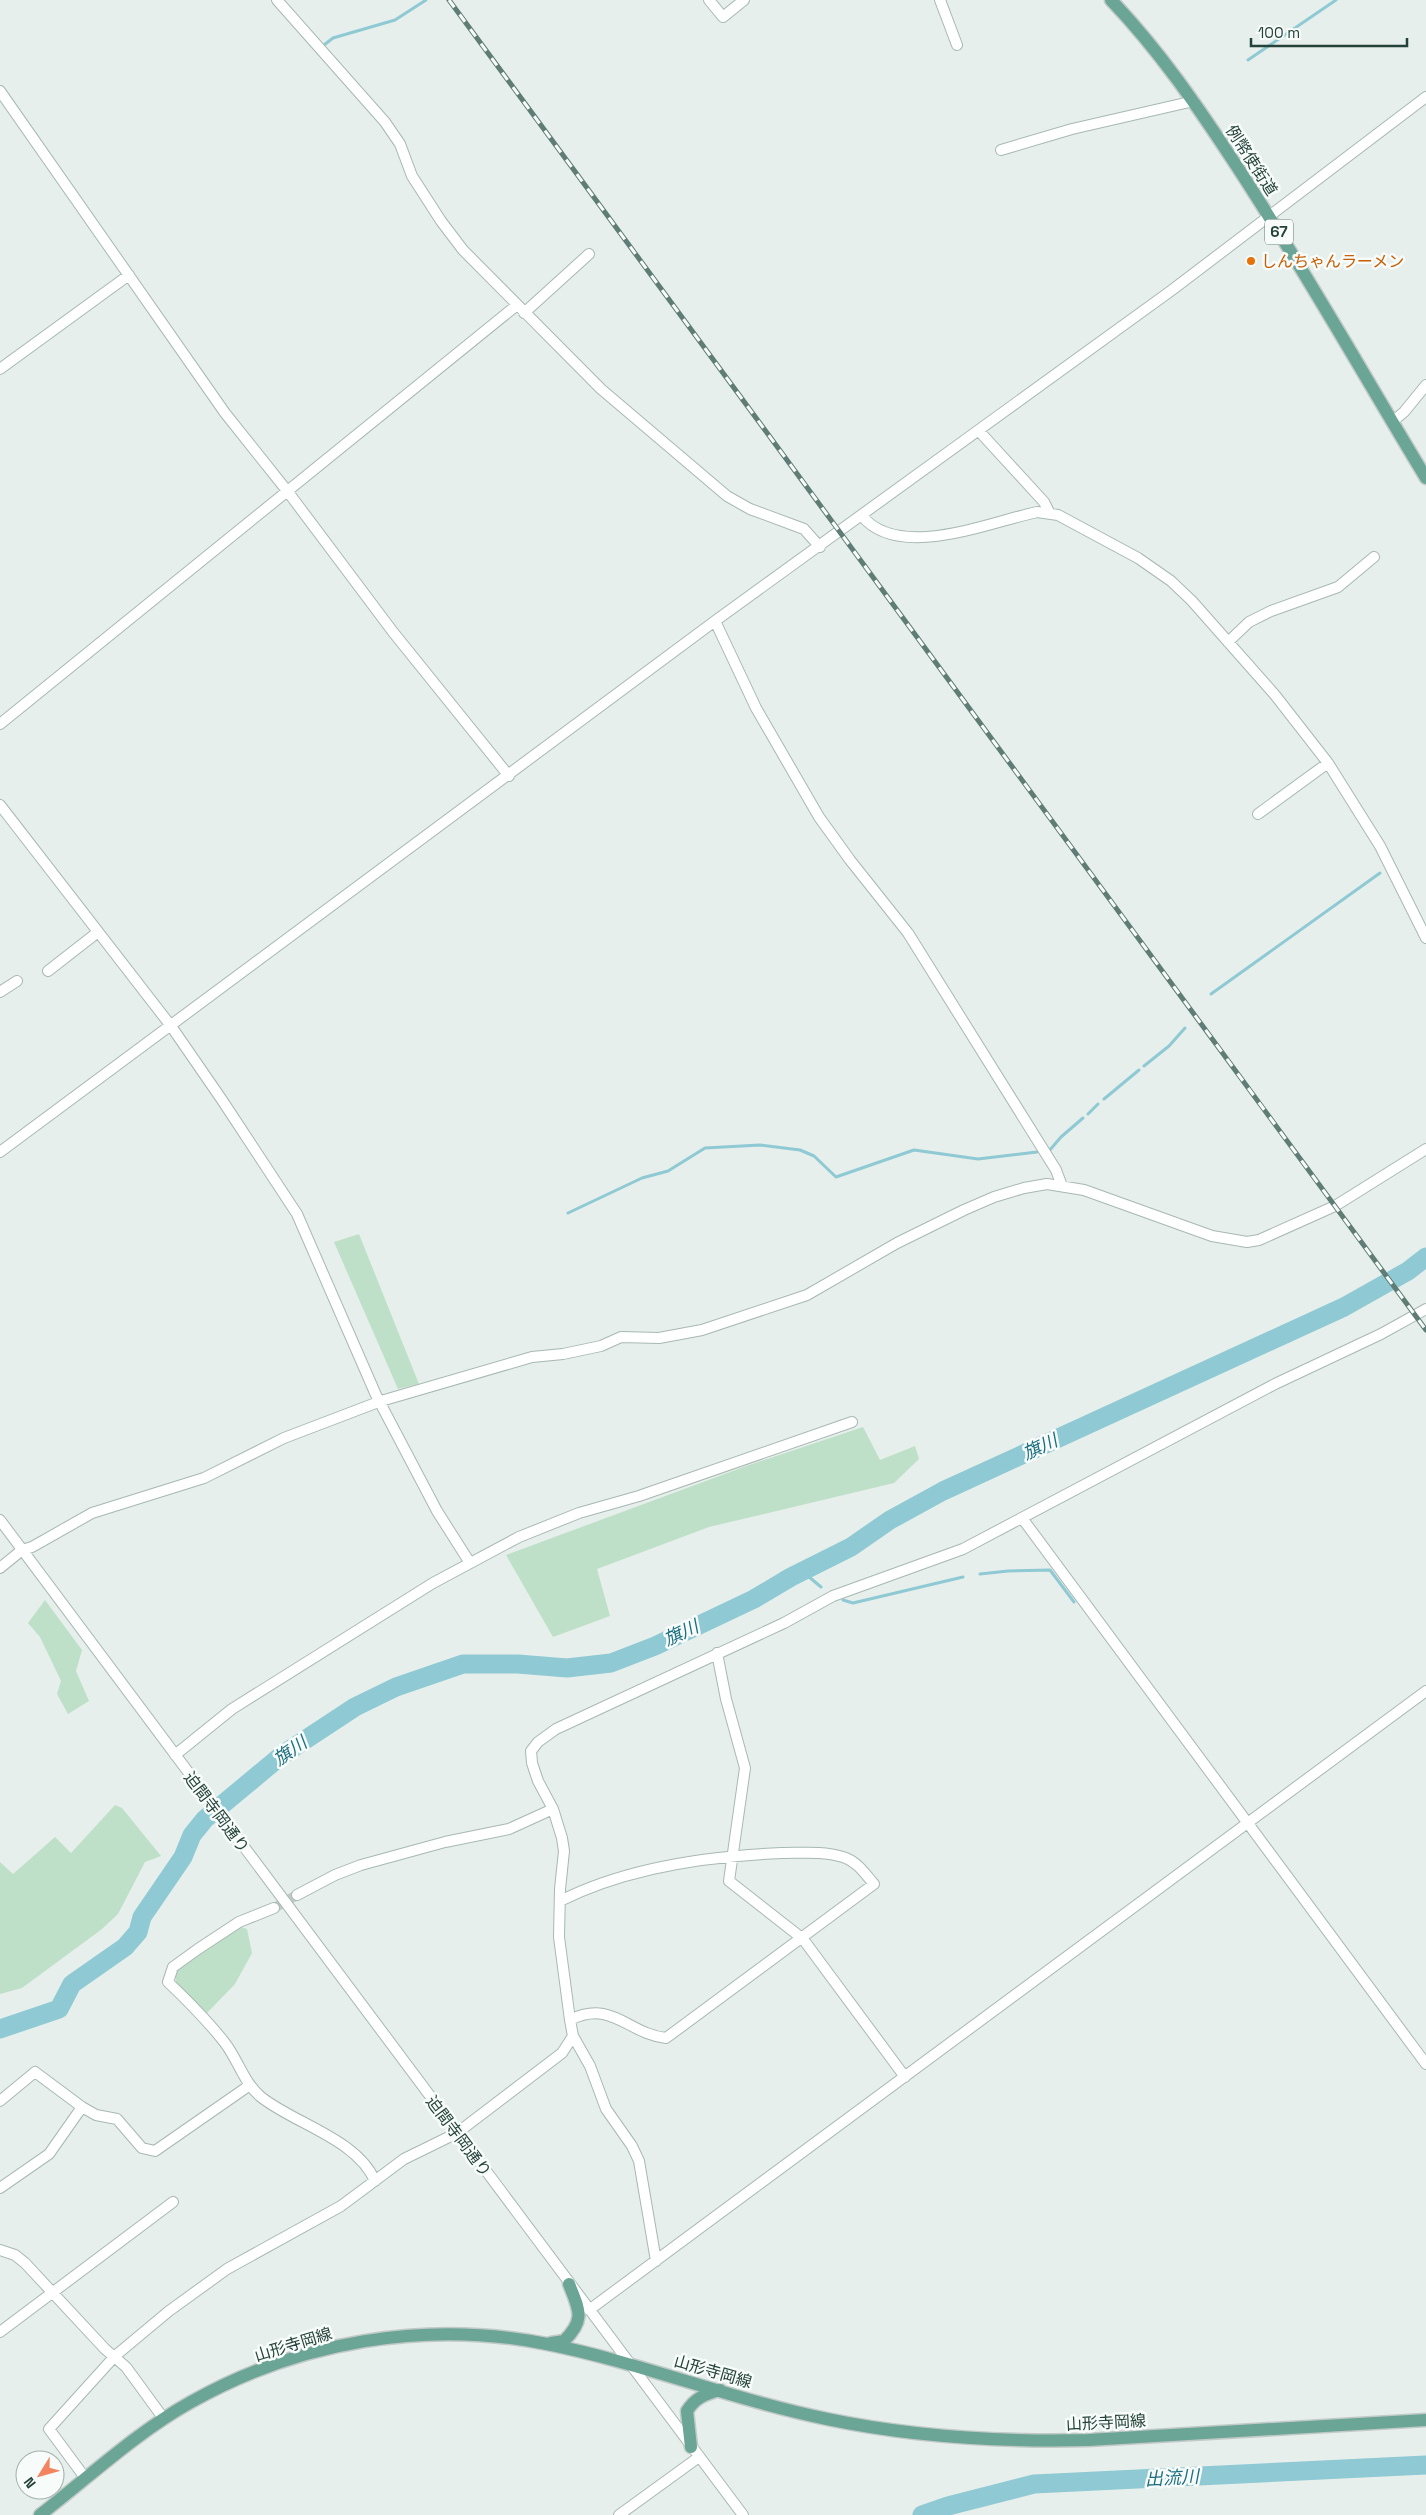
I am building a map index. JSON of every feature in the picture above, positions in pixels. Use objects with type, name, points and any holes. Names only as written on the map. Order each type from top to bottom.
[{"type":"main road","name":"例幣使街道","points":[[1118,3],[1194,101],[1270,217],[1426,478]]},
{"type":"main road","points":[[548,2344],[564,2341],[579,2322],[580,2311],[569,2284]]},
{"type":"main road","name":"山形寺岡線","points":[[40,2515],[164,2419],[223,2385],[275,2364],[323,2349],[366,2340],[455,2333],[502,2336],[548,2344],[629,2364],[819,2417],[920,2434],[1039,2442],[1426,2420]]},
{"type":"main road","points":[[695,2452],[687,2411],[693,2401],[706,2393],[720,2390]]},
{"type":"street","points":[[278,0],[384,122],[400,144],[412,176],[441,221],[463,250],[520,309],[601,388],[727,496],[750,509],[804,529],[820,547]]},
{"type":"street","points":[[709,0],[723,17],[744,0]]},
{"type":"street","points":[[940,0],[957,45]]},
{"type":"street","points":[[0,91],[225,413],[288,492],[393,632],[509,776]]},
{"type":"street","points":[[0,1152],[509,776],[715,621],[979,431],[1270,217],[1425,100]]},
{"type":"street","points":[[1001,150],[1072,129],[1194,101]]},
{"type":"street","points":[[0,724],[288,492],[589,254]]},
{"type":"street","points":[[0,369],[129,275]]},
{"type":"street","points":[[1392,422],[1404,412],[1426,385]]},
{"type":"street","points":[[979,431],[1044,502],[1049,512]]},
{"type":"street","points":[[862,516],[870,526],[885,533],[927,536],[963,531],[1037,512],[1049,512],[1080,526],[1155,569],[1192,602],[1228,642],[1275,695],[1328,763],[1380,846],[1426,938]]},
{"type":"street","points":[[1228,642],[1249,622],[1271,611],[1338,587],[1374,557]]},
{"type":"street","points":[[715,621],[756,708],[801,788],[850,860],[908,933],[1056,1170],[1062,1186]]},
{"type":"street","points":[[1258,814],[1328,763]]},
{"type":"street","points":[[0,805],[171,1026],[300,1220],[380,1401],[437,1511],[470,1563]]},
{"type":"street","points":[[48,972],[98,932]]},
{"type":"street","points":[[0,992],[17,981]]},
{"type":"street","points":[[0,1568],[22,1550],[32,1547],[99,1510],[204,1478],[284,1438],[380,1401],[532,1357],[563,1354],[601,1346],[621,1338],[659,1338],[702,1330],[807,1295],[897,1243],[987,1200],[1035,1186],[1062,1186],[1093,1192],[1212,1236],[1247,1242],[1259,1240],[1335,1206],[1426,1149]]},
{"type":"street","points":[[656,2262],[639,2161],[632,2146],[606,2108],[590,2066],[573,2036],[559,1937],[564,1851],[553,1809],[532,1763],[531,1752],[538,1742],[556,1729],[784,1623],[833,1596],[963,1549],[1275,1384],[1381,1334],[1426,1310]]},
{"type":"street","points":[[176,1756],[232,1709],[426,1588],[519,1537],[579,1513],[639,1496],[852,1422]]},
{"type":"street","points":[[1022,1518],[1426,2064]]},
{"type":"street","name":"迫間寺岡通り","points":[[0,1520],[742,2515]]},
{"type":"street","points":[[717,1653],[726,1699],[745,1768],[729,1881],[803,1938],[905,2077]]},
{"type":"street","points":[[589,2310],[1426,1691]]},
{"type":"street","points":[[297,1894],[334,1875],[361,1865],[445,1842],[509,1829],[553,1809]]},
{"type":"street","points":[[560,1902],[580,1891],[618,1878],[658,1868],[732,1856],[818,1852],[832,1854],[851,1860],[874,1884],[666,2038],[654,2035],[614,2016],[603,2013],[589,2014],[570,2020]]},
{"type":"street","points":[[274,1908],[239,1922],[198,1949],[174,1967],[168,1982],[201,2014],[226,2044],[250,2084],[259,2095],[280,2111],[322,2132],[346,2148],[365,2165],[376,2181]]},
{"type":"street","points":[[86,2479],[48,2429],[115,2356],[144,2330],[227,2269],[341,2206],[404,2159],[457,2133],[562,2053],[573,2036]]},
{"type":"street","points":[[0,2101],[35,2072],[82,2107],[96,2115],[116,2119],[142,2148],[156,2151],[250,2084]]},
{"type":"street","points":[[0,2188],[49,2154],[82,2107]]},
{"type":"street","points":[[0,2332],[173,2202]]},
{"type":"street","points":[[0,2250],[16,2255],[25,2263],[106,2349],[115,2356],[164,2419]]},
{"type":"street","points":[[619,2515],[695,2452]]},
{"type":"green space","points":[[359,1234],[419,1384],[398,1389],[334,1242]]},
{"type":"green space","points":[[863,1427],[880,1460],[915,1446],[919,1459],[894,1483],[709,1527],[597,1569],[610,1616],[553,1637],[506,1555],[749,1465]]},
{"type":"green space","points":[[45,1600],[82,1650],[76,1671],[89,1701],[68,1714],[57,1694],[61,1681],[40,1637],[28,1623]]},
{"type":"green space","points":[[115,1805],[122,1808],[161,1856],[145,1862],[118,1914],[102,1929],[22,1988],[0,1994],[0,1862],[13,1874],[55,1837],[71,1853]]},
{"type":"green space","points":[[238,1926],[247,1929],[252,1953],[235,1984],[207,2013],[176,1983],[179,1966]]},
{"type":"waterway","points":[[324,45],[333,38],[395,20],[426,0]]},
{"type":"waterway","points":[[1248,60],[1336,0]]},
{"type":"waterway","points":[[1211,994],[1380,873]]},
{"type":"waterway","points":[[1144,1066],[1169,1046],[1185,1028]]},
{"type":"waterway","points":[[1104,1099],[1139,1070]]},
{"type":"waterway","points":[[1088,1114],[1098,1104]]},
{"type":"waterway","points":[[1049,1151],[1061,1137],[1083,1118]]},
{"type":"waterway","points":[[568,1213],[642,1178],[668,1171],[705,1148],[760,1145],[800,1150],[814,1156],[836,1177],[914,1150],[978,1159],[1037,1152]]},
{"type":"waterway","name":"旗川","points":[[0,2029],[59,2009],[72,1984],[125,1947],[138,1932],[142,1917],[183,1857],[192,1835],[205,1819],[282,1755],[355,1707],[396,1687],[463,1664],[518,1664],[567,1668],[611,1663],[655,1646],[754,1599],[791,1577],[851,1547],[890,1520],[943,1491],[1344,1307],[1408,1271],[1426,1257]]},
{"type":"waterway","points":[[980,1574],[1050,1570],[1074,1602]]},
{"type":"waterway","points":[[802,1571],[821,1587]]},
{"type":"waterway","points":[[843,1600],[853,1603],[963,1577]]},
{"type":"waterway","name":"出流川","points":[[922,2515],[948,2506],[1034,2484],[1426,2465]]},
{"type":"tunnel","points":[[274,1908],[297,1895]]},
{"type":"railway","points":[[449,0],[1426,1330]]},
{"type":"place","name":"しんちゃんラーメン","points":[[1251,261]]}]
